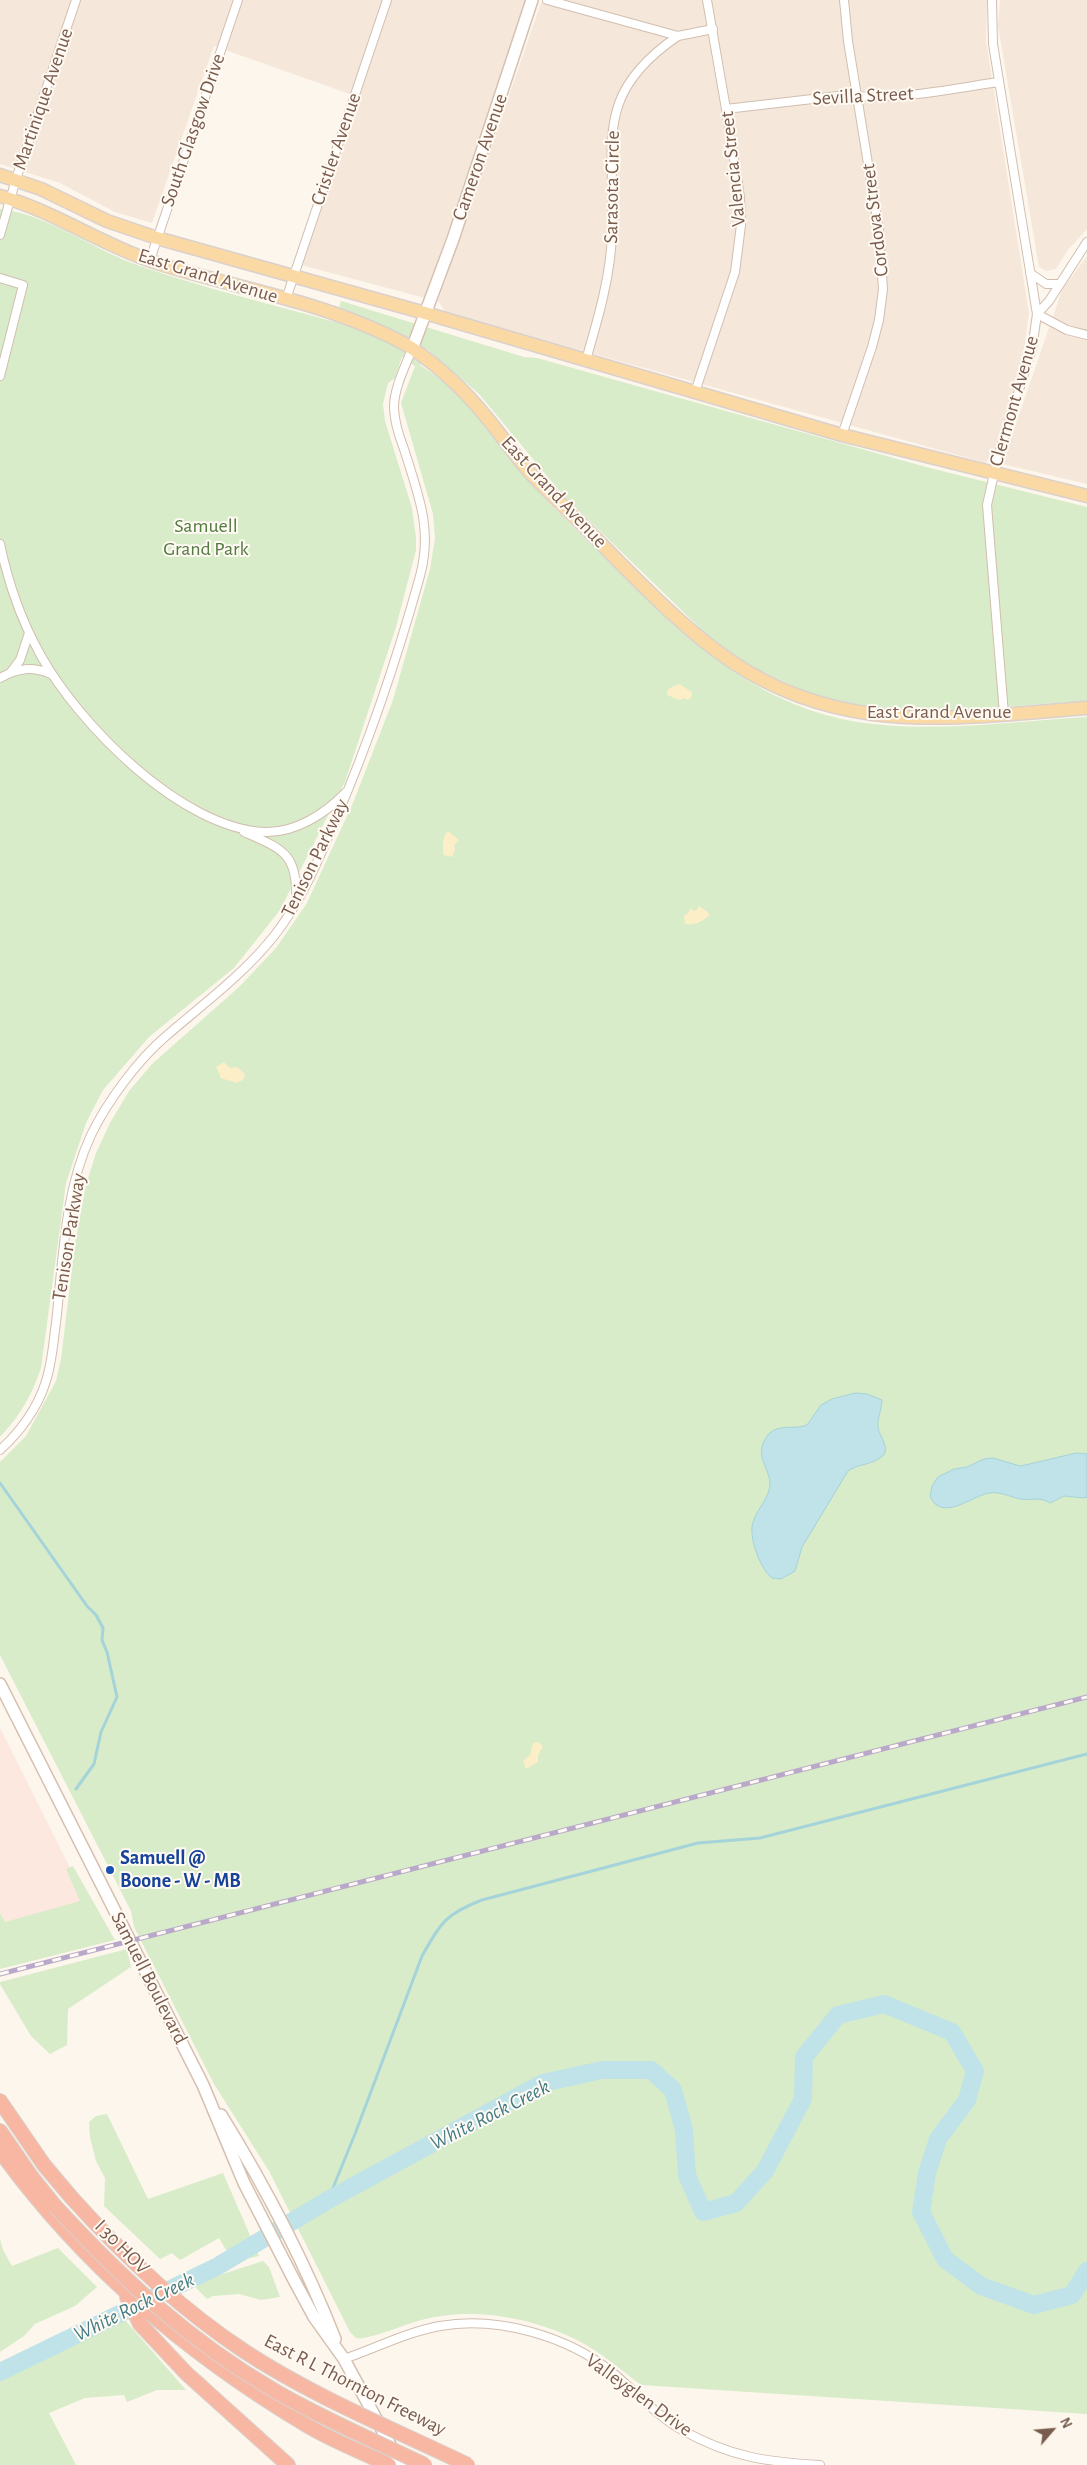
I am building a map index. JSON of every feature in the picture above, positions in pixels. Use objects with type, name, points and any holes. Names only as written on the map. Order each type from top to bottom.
[{"type":"highway","name":"East R L Thornton Freeway","points":[[0,2101],[44,2164],[111,2241],[148,2276],[214,2330],[245,2351],[319,2394],[468,2465]]},
{"type":"highway","name":"I 30 HOV","points":[[0,2132],[52,2210],[170,2319],[212,2350],[275,2391],[311,2411],[425,2465]]},
{"type":"highway","points":[[0,2151],[125,2294],[199,2353],[269,2402],[305,2424],[389,2465]]},
{"type":"highway","points":[[125,2294],[140,2324],[186,2374],[288,2465]]},
{"type":"main road","name":"Cameron Avenue","points":[[425,313],[532,0]]},
{"type":"main road","name":"East Grand Avenue","points":[[0,174],[16,179],[107,221],[157,238],[425,313],[842,435],[1087,496]]},
{"type":"main road","name":"East Grand Avenue","points":[[5,197],[150,260],[339,315],[412,349],[454,381],[472,400],[532,474],[670,613],[725,659],[746,672],[815,701],[855,711],[930,716],[1004,714],[1087,708]]},
{"type":"main road","name":"Tenison Parkway","points":[[412,349],[425,313]]},
{"type":"main road","name":"Samuell Boulevard","points":[[0,1684],[3,1697],[202,2085],[244,2183],[314,2317],[344,2359]]},
{"type":"main road","name":"Samuell Boulevard","points":[[202,2085],[259,2176],[309,2273],[344,2359],[402,2465]]},
{"type":"street","name":"Martinique Avenue","points":[[5,197],[16,179],[76,0]]},
{"type":"street","name":"South Glasgow Drive","points":[[150,260],[238,0]]},
{"type":"street","name":"Cristler Avenue","points":[[286,299],[387,0]]},
{"type":"street","points":[[547,0],[678,36],[713,29]]},
{"type":"street","name":"Valencia Street","points":[[696,392],[729,293],[739,252],[741,224],[740,198],[707,0]]},
{"type":"street","name":"Cordova Street","points":[[842,435],[872,347],[883,289],[879,231],[847,33],[844,0]]},
{"type":"street","name":"Clermont Avenue","points":[[992,0],[993,44],[1037,314],[1032,349],[993,472],[986,515],[1004,714]]},
{"type":"street","name":"Sarasota Circle","points":[[586,360],[596,326],[610,257],[612,232],[610,151],[616,110],[630,82],[645,62],[678,36]]},
{"type":"street","name":"Sevilla Street","points":[[726,109],[838,96],[927,92],[999,82]]},
{"type":"street","points":[[0,235],[5,197]]},
{"type":"street","points":[[1087,242],[1049,301],[1037,314],[1067,330],[1087,334]]},
{"type":"street","points":[[1030,273],[1046,284],[1059,284]]},
{"type":"street","points":[[0,278],[23,285],[0,376]]},
{"type":"street","name":"Tenison Parkway","points":[[0,1450],[23,1426],[45,1386],[51,1361],[69,1211],[79,1168],[91,1135],[106,1110],[150,1052],[222,990],[275,936],[296,905],[319,859],[369,738],[407,620],[421,572],[426,546],[426,529],[422,508],[398,432],[394,406],[396,392],[412,349]]},
{"type":"street","points":[[0,544],[9,582],[29,633],[51,674],[96,732],[128,763],[190,806],[278,847],[286,854],[295,877],[296,905]]},
{"type":"street","points":[[11,672],[20,660],[29,633]]},
{"type":"street","points":[[0,678],[11,672],[38,668],[51,674]]},
{"type":"street","points":[[232,827],[266,832],[297,826],[323,812],[348,791]]},
{"type":"street","name":"Valleyglen Drive","points":[[344,2359],[419,2331],[442,2326],[467,2324],[516,2329],[564,2343],[588,2357],[610,2371],[680,2429],[716,2447],[744,2457],[761,2460],[820,2465]]},
{"type":"shaded area","points":[[0,0],[527,0],[425,298],[301,265],[361,98],[214,46],[152,223],[115,212],[60,183],[0,164]]},
{"type":"shaded area","points":[[542,0],[987,0],[986,41],[1029,313],[1023,360],[996,445],[986,463],[446,313],[438,301]]},
{"type":"shaded area","points":[[1000,0],[1087,0],[1087,229],[1068,250],[1056,269],[1046,271],[1039,267],[998,26]]},
{"type":"shaded area","points":[[1087,256],[1087,484],[1002,464],[1062,290]]},
{"type":"shaded area","points":[[0,1728],[93,1914],[0,1937]]},
{"type":"green space","name":"Samuell Grand Park","points":[[0,209],[36,218],[54,225],[105,251],[140,266],[237,296],[335,322],[341,301],[524,357],[537,358],[926,467],[1087,507],[1087,701],[930,712],[885,711],[833,701],[811,694],[754,668],[709,637],[562,494],[479,394],[427,349],[420,365],[442,380],[456,393],[483,422],[544,497],[658,608],[711,655],[739,675],[769,692],[801,707],[835,717],[873,724],[926,727],[1087,717],[1087,2414],[641,2385],[601,2355],[575,2339],[538,2325],[498,2316],[458,2314],[438,2317],[418,2321],[368,2337],[356,2338],[350,2332],[269,2171],[214,2084],[134,1927],[131,1911],[0,1655],[0,1462],[26,1436],[56,1381],[61,1359],[75,1243],[86,1185],[96,1153],[110,1123],[129,1091],[152,1064],[239,987],[276,948],[307,903],[353,803],[393,700],[430,569],[435,538],[433,514],[401,403],[415,366],[402,357],[395,378],[388,383],[383,404],[385,421],[412,508],[416,550],[396,627],[345,782],[280,910],[234,968],[149,1037],[103,1090],[86,1123],[66,1183],[41,1368],[25,1405],[0,1437]]},
{"type":"green space","points":[[73,1866],[115,1940],[0,1969],[0,1913],[5,1922],[80,1901],[66,1869]]},
{"type":"green space","points":[[127,1949],[131,1967],[68,2009],[67,2045],[50,2054],[31,2036],[0,1984],[0,1982]]},
{"type":"green space","points":[[107,2114],[148,2199],[223,2173],[259,2256],[233,2262],[219,2238],[180,2260],[172,2253],[160,2259],[104,2206],[105,2178],[96,2161],[90,2137],[89,2122],[96,2116]]},
{"type":"green space","points":[[0,2239],[3,2250],[12,2266],[58,2248],[97,2287],[75,2306],[35,2324],[24,2336],[0,2352]]},
{"type":"green space","points":[[263,2261],[269,2267],[280,2297],[261,2300],[239,2294],[213,2296],[207,2299],[192,2284]]},
{"type":"green space","points":[[125,2320],[186,2390],[157,2390],[127,2402],[124,2395],[85,2398],[49,2413],[76,2465],[0,2465],[0,2380]]},
{"type":"sand","points":[[679,684],[692,692],[692,696],[688,700],[684,698],[680,700],[667,695],[668,689]]},
{"type":"sand","points":[[448,831],[459,840],[454,845],[455,850],[452,857],[444,855],[443,852],[444,839]]},
{"type":"sand","points":[[699,906],[709,913],[709,916],[698,923],[685,924],[684,915],[688,914],[690,909],[696,911]]},
{"type":"sand","points":[[224,1062],[230,1068],[237,1067],[245,1074],[243,1080],[236,1083],[221,1078],[216,1067]]},
{"type":"sand","points":[[539,1742],[543,1747],[538,1755],[538,1762],[526,1769],[523,1761],[530,1755],[533,1743]]},
{"type":"water","points":[[856,1393],[867,1394],[882,1400],[878,1424],[885,1447],[884,1455],[872,1462],[848,1471],[802,1547],[795,1571],[781,1579],[772,1578],[759,1560],[752,1535],[753,1522],[770,1484],[762,1456],[763,1443],[771,1432],[781,1428],[807,1425],[821,1405],[832,1399]]},
{"type":"water","points":[[1077,1453],[1087,1454],[1087,1497],[1084,1498],[1064,1496],[1050,1503],[1039,1499],[1020,1499],[1001,1493],[989,1493],[949,1508],[935,1504],[930,1496],[932,1486],[938,1477],[954,1469],[967,1467],[984,1459],[993,1458],[1020,1466]]},
{"type":"waterway","points":[[0,1483],[87,1606],[96,1615],[103,1628],[102,1640],[107,1652],[117,1697],[101,1732],[94,1764],[76,1789]]},
{"type":"waterway","points":[[328,2200],[422,1956],[440,1927],[460,1910],[482,1900],[698,1843],[760,1838],[1087,1754]]},
{"type":"waterway","name":"White Rock Creek","points":[[0,2372],[218,2266],[328,2200],[543,2083],[602,2070],[651,2070],[673,2090],[684,2130],[687,2175],[703,2212],[736,2203],[765,2171],[803,2099],[804,2057],[838,2015],[884,2004],[952,2032],[975,2071],[967,2100],[938,2139],[927,2173],[921,2212],[945,2259],[981,2286],[1034,2305],[1072,2295],[1087,2271]]},
{"type":"railway","points":[[0,1974],[1087,1697]]},
{"type":"place","name":"Samuell @ Boone - W - MB","points":[[110,1870]]}]
